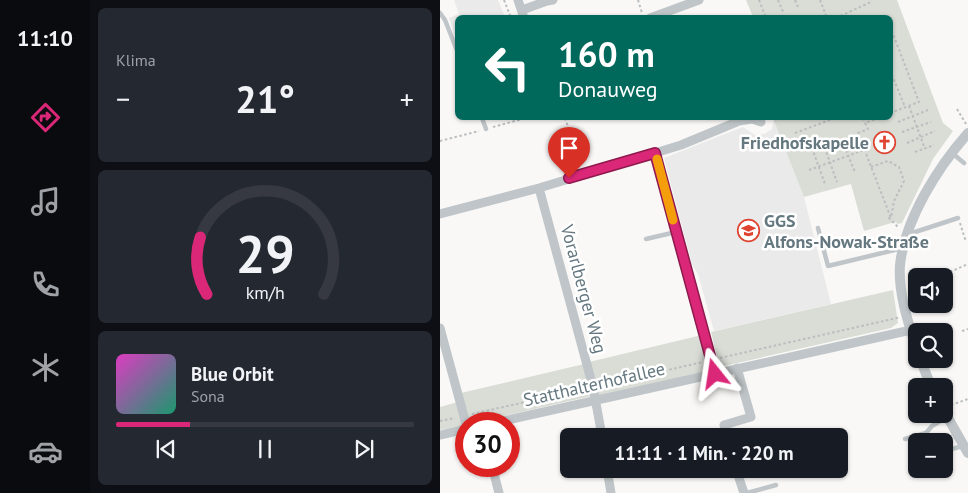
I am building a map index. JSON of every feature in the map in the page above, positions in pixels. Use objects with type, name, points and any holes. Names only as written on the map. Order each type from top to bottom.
[{"type":"street","points":[[518,0],[523,14],[547,0],[553,0]]},
{"type":"street","points":[[658,15],[699,0]]},
{"type":"street","points":[[440,214],[539,188],[583,173],[681,145],[746,120]]},
{"type":"street","points":[[755,120],[761,122]]},
{"type":"street","points":[[909,323],[902,292],[900,266],[906,235],[924,198],[952,153],[968,133]]},
{"type":"street","points":[[655,153],[715,374]]},
{"type":"street","name":"Vorarlberger Weg","points":[[539,188],[593,386],[601,428]]},
{"type":"street","points":[[440,328],[463,412]]},
{"type":"street","name":"Statthalterhofallee","points":[[520,417],[908,331]]},
{"type":"street","points":[[725,428],[724,425],[751,417],[738,368]]},
{"type":"street","points":[[951,423],[966,450]]},
{"type":"street","points":[[440,434],[455,431]]},
{"type":"street","points":[[495,477],[499,493]]},
{"type":"street","points":[[608,478],[611,493]]},
{"type":"street","points":[[742,478],[745,493]]},
{"type":"lane","points":[[440,13],[445,20],[455,45]]},
{"type":"lane","points":[[483,120],[486,129]]},
{"type":"lane","points":[[952,153],[964,163]]},
{"type":"lane","points":[[906,235],[958,218]]},
{"type":"lane","points":[[818,228],[828,266],[904,248]]},
{"type":"lane","points":[[646,239],[676,232]]},
{"type":"lane","points":[[905,439],[926,433],[935,423]]},
{"type":"lane","points":[[953,451],[966,450]]},
{"type":"lane","points":[[745,493],[776,485]]},
{"type":"path","points":[[504,0],[510,15]]},
{"type":"path","points":[[638,0],[643,15]]},
{"type":"path","points":[[759,0],[765,15]]},
{"type":"path","points":[[778,0],[784,14]]},
{"type":"path","points":[[795,0],[798,7]]},
{"type":"path","points":[[820,0],[826,15]]},
{"type":"path","points":[[843,15],[871,2]]},
{"type":"path","points":[[893,34],[919,102],[893,112]]},
{"type":"path","points":[[893,77],[905,107]]},
{"type":"path","points":[[908,106],[926,149]]},
{"type":"path","points":[[898,122],[928,110]]},
{"type":"path","points":[[957,110],[968,128]]},
{"type":"path","points":[[566,120],[583,173]]},
{"type":"path","points":[[796,133],[831,120]]},
{"type":"path","points":[[864,120],[868,129],[858,133],[864,150],[891,218],[889,218],[906,235]]},
{"type":"path","points":[[865,123],[873,120]]},
{"type":"path","points":[[902,132],[931,122]]},
{"type":"path","points":[[907,143],[936,131]]},
{"type":"path","points":[[842,141],[855,172]]},
{"type":"path","points":[[822,143],[837,182]]},
{"type":"path","points":[[916,152],[934,146]]},
{"type":"path","points":[[812,148],[825,184]]},
{"type":"path","points":[[809,170],[864,150]]},
{"type":"path","points":[[871,167],[888,162],[899,167],[904,181],[894,201],[891,218]]},
{"type":"path","points":[[958,218],[966,242]]},
{"type":"path","points":[[953,271],[968,264]]},
{"type":"path","points":[[495,412],[593,386],[897,318],[898,313],[906,310]]},
{"type":"path","points":[[962,331],[968,329]]},
{"type":"path","points":[[953,408],[968,400]]},
{"type":"path","points":[[440,421],[455,420]]},
{"type":"shaded area","points":[[454,0],[498,0],[504,15],[456,15],[459,14]]},
{"type":"shaded area","points":[[746,0],[897,0],[943,123],[953,131],[933,159],[902,223],[898,224],[895,222],[864,231],[851,184],[804,197],[774,120],[893,120],[893,15],[752,15]]},
{"type":"shaded area","points":[[455,16],[455,36],[449,18]]},
{"type":"shaded area","name":"GGS Alfons-Nowak-Straße","points":[[774,120],[804,197],[831,304],[714,331],[698,274],[692,264],[664,158],[743,127],[755,135],[764,134],[772,129]]},
{"type":"shaded area","points":[[893,290],[898,323],[891,328],[724,366],[719,365],[711,332]]},
{"type":"shaded area","points":[[702,335],[711,371],[597,396],[589,362]]},
{"type":"shaded area","points":[[584,364],[592,396],[520,412],[466,412],[461,393]]},
{"type":"shaded area","points":[[458,402],[461,412],[455,412],[455,427],[440,430],[440,407]]},
{"type":"slow traffic","points":[[657,159],[673,220]]},
{"type":"place","name":"Friedhofskapelle","points":[[885,142]]},
{"type":"place","name":"GGS Alfons-Nowak-Straße","points":[[748,230]]},
{"type":"route","points":[[569,178],[655,153],[715,374]]}]
